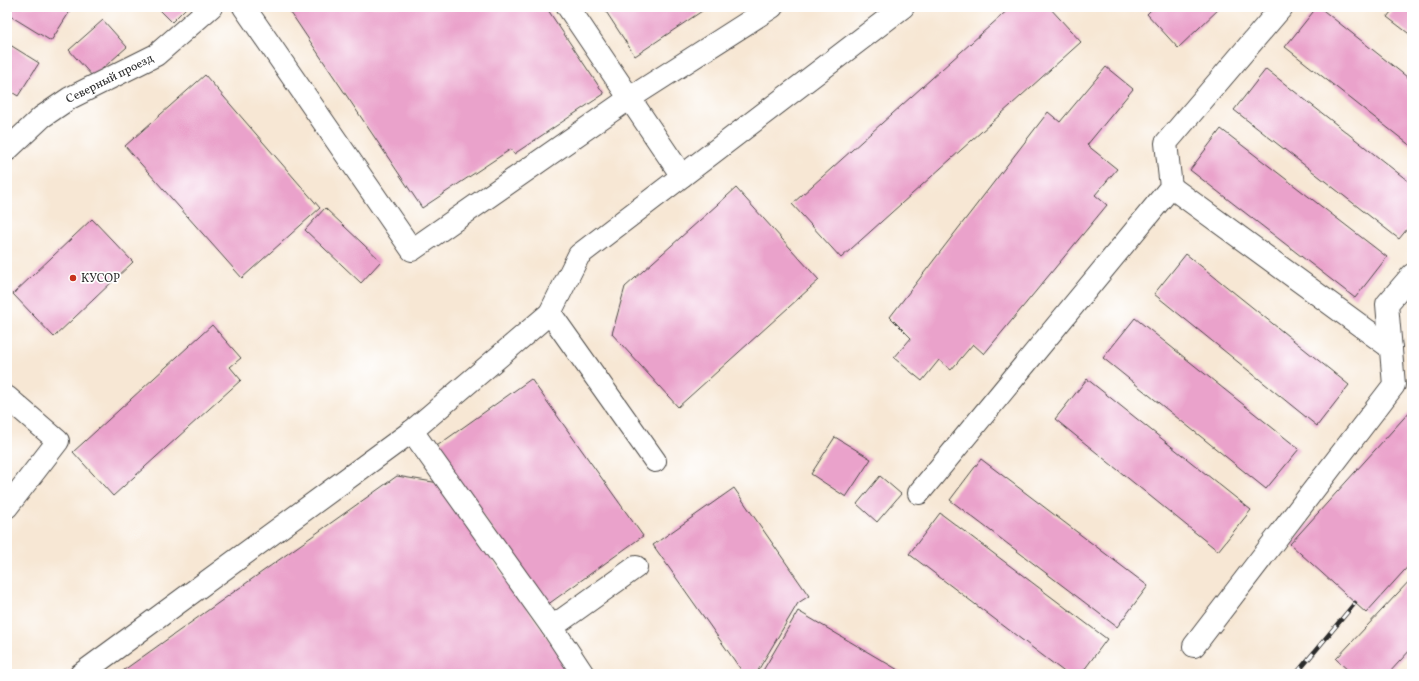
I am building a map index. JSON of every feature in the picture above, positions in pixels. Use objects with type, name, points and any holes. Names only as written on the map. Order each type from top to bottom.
[{"type":"street","name":"Северный проезд","points":[[7,150],[42,117],[70,98],[156,55],[211,7]]},
{"type":"street","points":[[244,7],[412,250],[630,98],[772,7]]},
{"type":"street","points":[[568,7],[682,176]]},
{"type":"street","points":[[82,674],[412,431],[550,313],[579,254],[902,7]]},
{"type":"street","points":[[919,493],[1171,187],[1166,143],[1282,7]]},
{"type":"street","points":[[1171,187],[1391,348]]},
{"type":"street","points":[[1194,646],[1394,386],[1387,304],[1412,275]]},
{"type":"street","points":[[550,313],[655,461]]},
{"type":"street","points":[[7,397],[58,441],[7,507]]},
{"type":"street","points":[[412,431],[552,627],[583,674]]},
{"type":"street","points":[[552,627],[636,567]]},
{"type":"building","points":[[7,7],[72,8],[51,41],[7,14]]},
{"type":"building","points":[[157,7],[187,7],[172,22]]},
{"type":"building","points":[[287,7],[546,7],[604,94],[514,154],[511,149],[422,208]]},
{"type":"building","points":[[603,7],[708,7],[635,56]]},
{"type":"building","points":[[1011,7],[1049,7],[1081,42],[841,258],[792,204]]},
{"type":"building","points":[[1154,7],[1221,7],[1178,48],[1147,14]]},
{"type":"building","points":[[1317,7],[1319,7],[1412,81],[1412,147],[1285,47]]},
{"type":"building","points":[[1395,7],[1412,7],[1412,36],[1387,17]]},
{"type":"building","points":[[103,20],[127,47],[93,77],[69,50]]},
{"type":"building","points":[[7,43],[39,63],[18,96],[7,89]]},
{"type":"building","points":[[1106,67],[1133,89],[1087,145],[1117,169],[1095,195],[1107,205],[984,354],[973,344],[951,370],[939,360],[922,381],[894,358],[911,338],[890,317],[1048,112],[1060,122]]},
{"type":"building","points":[[1266,69],[1412,184],[1412,223],[1399,239],[1234,110]]},
{"type":"building","points":[[205,75],[320,208],[242,278],[125,146]]},
{"type":"building","points":[[1221,129],[1387,257],[1355,298],[1190,170]]},
{"type":"building","points":[[736,188],[819,280],[678,407],[612,334],[625,287]]},
{"type":"building","points":[[325,208],[381,261],[361,283],[305,230]]},
{"type":"building","name":"КУСОР","points":[[92,219],[133,262],[54,337],[13,294]]},
{"type":"building","points":[[1186,254],[1349,385],[1317,426],[1154,294]]},
{"type":"building","points":[[1135,318],[1299,449],[1266,489],[1103,358]]},
{"type":"building","points":[[212,325],[241,358],[230,367],[241,380],[113,496],[73,452]]},
{"type":"building","points":[[531,379],[643,536],[547,605],[434,448]]},
{"type":"building","points":[[1087,379],[1251,510],[1218,551],[1055,419]]},
{"type":"building","points":[[1412,409],[1412,562],[1366,613],[1290,544]]},
{"type":"building","points":[[835,437],[871,459],[846,497],[811,474]]},
{"type":"building","points":[[981,459],[1148,586],[1117,627],[950,500]]},
{"type":"building","points":[[397,476],[439,483],[573,674],[120,674],[124,670]]},
{"type":"building","points":[[880,476],[901,494],[877,522],[857,504]]},
{"type":"building","points":[[734,488],[809,596],[798,603],[756,674],[744,674],[653,545]]},
{"type":"building","points":[[940,513],[1107,639],[1081,674],[1067,674],[909,554]]},
{"type":"building","points":[[1412,578],[1412,648],[1388,674],[1352,674],[1336,659]]},
{"type":"building","points":[[798,611],[905,674],[761,674]]},
{"type":"railway","points":[[1296,674],[1355,603]]},
{"type":"place","name":"КУСОР","points":[[73,278]]}]
